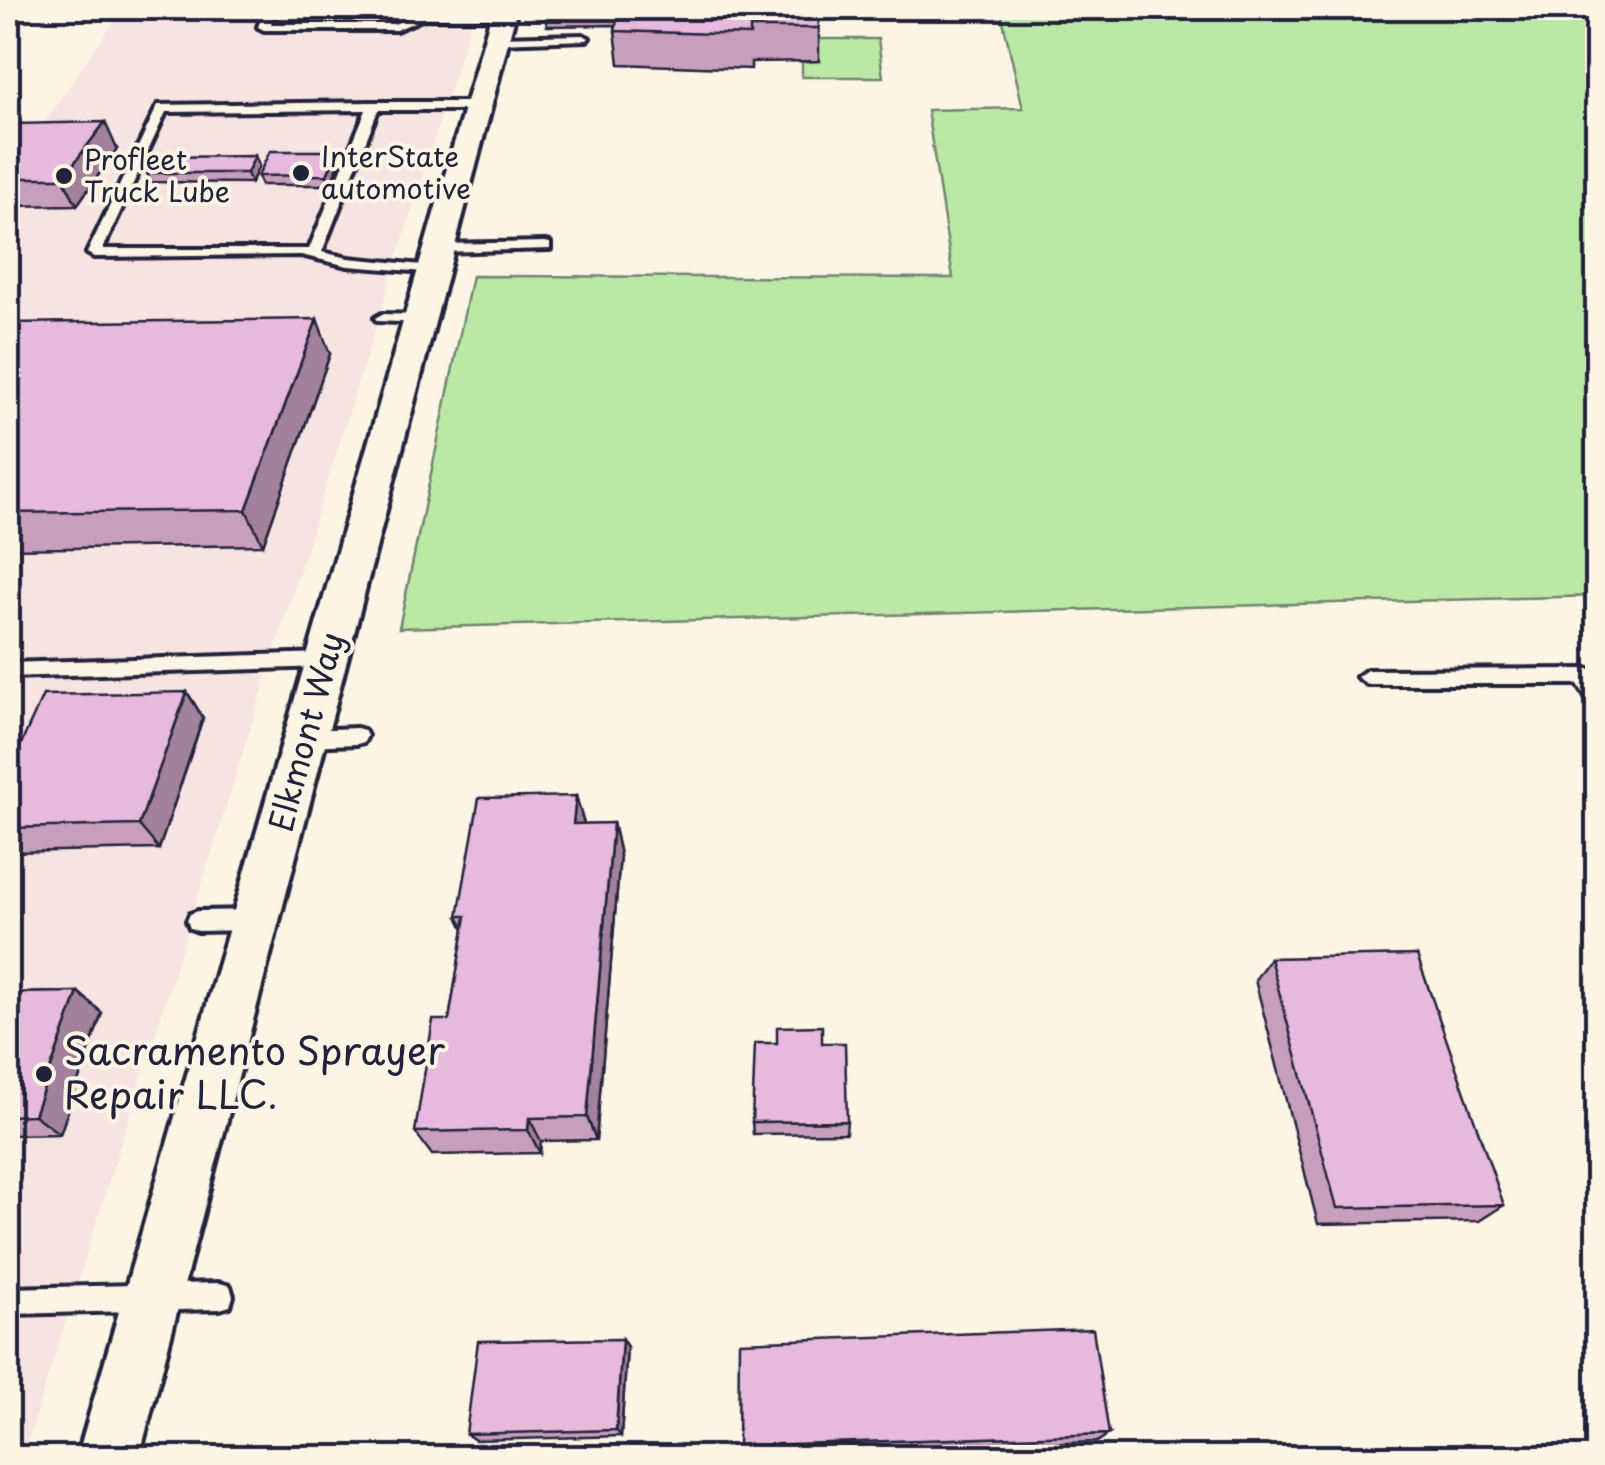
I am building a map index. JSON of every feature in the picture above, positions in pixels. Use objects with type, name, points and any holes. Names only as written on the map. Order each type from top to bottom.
[{"type":"street","name":"Elkmont Way","points":[[108,1458],[306,738],[401,318],[436,259],[502,21]]},
{"type":"lane","points":[[270,8],[264,27],[396,27],[422,15],[502,21],[583,38]]},
{"type":"lane","points":[[314,254],[374,106]]},
{"type":"lane","points":[[478,106],[162,108],[94,253],[314,254],[348,262],[436,259],[544,246]]},
{"type":"lane","points":[[8,670],[326,660]]},
{"type":"lane","points":[[1368,677],[1590,676],[1598,701]]},
{"type":"lane","points":[[306,738],[357,736]]},
{"type":"lane","points":[[198,921],[256,920]]},
{"type":"lane","points":[[8,1302],[220,1296]]},
{"type":"shaded area","points":[[123,8],[475,8],[23,1457],[8,1458],[8,175]]},
{"type":"green space","points":[[1000,8],[1598,11],[1597,596],[399,628],[472,276],[953,278],[927,110],[1023,108]]},
{"type":"green space","points":[[818,39],[878,39],[883,77],[802,77],[802,62],[819,61]]},
{"type":"building","points":[[547,8],[618,8],[616,16],[545,17]]},
{"type":"building","points":[[619,8],[818,8],[819,28],[750,28],[750,35],[615,31]]},
{"type":"building","points":[[105,122],[63,178],[8,178],[8,130],[13,124]]},
{"type":"building","points":[[270,151],[337,151],[327,175],[258,176]]},
{"type":"building","points":[[255,156],[247,173],[147,173],[156,157]]},
{"type":"building","points":[[317,319],[246,510],[8,513],[8,323]]},
{"type":"building","points":[[187,692],[139,825],[8,828],[8,773],[43,695]]},
{"type":"building","points":[[576,796],[573,824],[613,823],[587,1117],[529,1118],[528,1130],[415,1132],[433,1020],[449,1020],[466,916],[458,916],[479,798]]},
{"type":"building","points":[[1417,955],[1504,1205],[1337,1208],[1270,958]]},
{"type":"building","points":[[78,992],[34,1115],[8,1116],[8,993]]},
{"type":"building","points":[[822,1026],[822,1043],[845,1043],[847,1121],[752,1122],[755,1043],[777,1043],[777,1027]]},
{"type":"building","points":[[1093,1329],[1109,1434],[738,1446],[739,1342]]},
{"type":"building","points":[[622,1339],[616,1430],[466,1434],[478,1341]]},
{"type":"place","name":"InterState automotive","points":[[301,173]]},
{"type":"place","name":"Profleet Truck Lube","points":[[64,176]]},
{"type":"place","name":"Sacramento Sprayer Repair LLC.","points":[[44,1074]]}]
